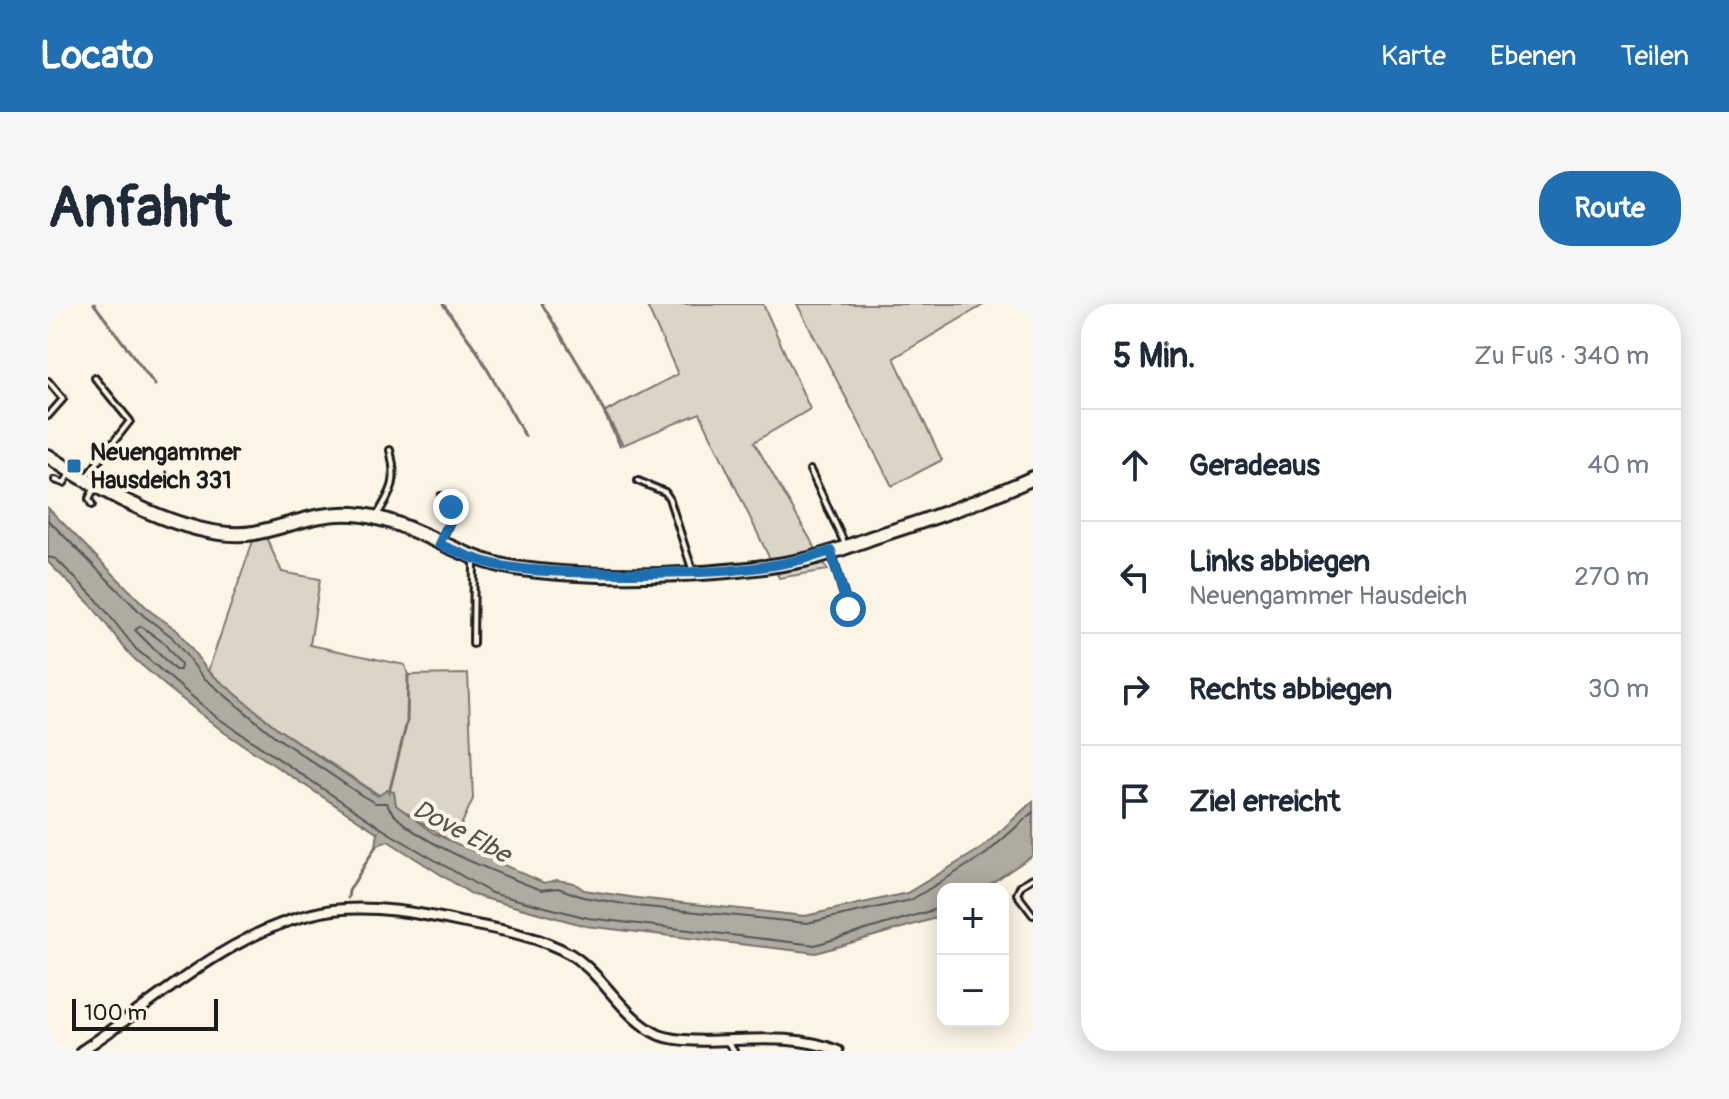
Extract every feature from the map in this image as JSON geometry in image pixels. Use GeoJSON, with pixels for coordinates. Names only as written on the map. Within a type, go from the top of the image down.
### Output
{"type":"FeatureCollection","features":[{"type":"Feature","properties":{"kind":"street"},"geometry":{"type":"LineString","coordinates":[[48,456],[174,523],[226,536],[254,533],[330,514],[374,519],[474,558],[515,568],[693,572],[747,569],[807,559],[1033,478]]}},
{"type":"Feature","properties":{"kind":"street"},"geometry":{"type":"LineString","coordinates":[[81,1051],[245,939],[333,910],[413,913],[545,942],[592,971],[639,1020],[660,1036],[688,1042],[784,1038],[811,1041],[838,1051]]}},
{"type":"Feature","properties":{"kind":"lane"},"geometry":{"type":"LineString","coordinates":[[92,505],[89,499],[91,480],[130,421],[95,378]]}},
{"type":"Feature","properties":{"kind":"lane"},"geometry":{"type":"LineString","coordinates":[[48,381],[63,399],[48,416]]}},
{"type":"Feature","properties":{"kind":"lane"},"geometry":{"type":"LineString","coordinates":[[374,519],[394,489],[395,469],[390,450]]}},
{"type":"Feature","properties":{"kind":"lane"},"geometry":{"type":"LineString","coordinates":[[55,480],[64,483],[72,470]]}},
{"type":"Feature","properties":{"kind":"lane"},"geometry":{"type":"LineString","coordinates":[[810,470],[846,547]]}},
{"type":"Feature","properties":{"kind":"lane"},"geometry":{"type":"LineString","coordinates":[[638,481],[665,492],[669,498],[693,572]]}},
{"type":"Feature","properties":{"kind":"lane"},"geometry":{"type":"LineString","coordinates":[[439,544],[453,514],[441,496]]}},
{"type":"Feature","properties":{"kind":"lane"},"geometry":{"type":"LineString","coordinates":[[831,551],[848,609]]}},
{"type":"Feature","properties":{"kind":"lane"},"geometry":{"type":"LineString","coordinates":[[473,644],[474,558]]}},
{"type":"Feature","properties":{"kind":"lane"},"geometry":{"type":"LineString","coordinates":[[1033,878],[1021,885],[1017,894],[1033,915]]}},
{"type":"Feature","properties":{"kind":"lane"},"geometry":{"type":"LineString","coordinates":[[727,1041],[734,1051]]}},
{"type":"Feature","properties":{"kind":"shaded area"},"geometry":{"type":"Polygon","coordinates":[[[646,304],[763,304],[810,409],[754,442],[828,570],[779,578],[700,413],[623,445],[605,412],[678,374],[646,304]]]}},
{"type":"Feature","properties":{"kind":"shaded area"},"geometry":{"type":"Polygon","coordinates":[[[797,304],[985,304],[894,358],[942,460],[892,486],[797,304]]]}},
{"type":"Feature","properties":{"kind":"shaded area"},"geometry":{"type":"Polygon","coordinates":[[[265,535],[282,572],[320,579],[310,645],[405,665],[408,675],[468,674],[473,799],[453,843],[278,729],[208,671],[254,538],[265,535]]]}},
{"type":"Feature","properties":{"kind":"water"},"geometry":{"type":"Polygon","coordinates":[[[48,508],[150,611],[177,630],[208,671],[278,729],[378,796],[387,790],[394,792],[396,805],[433,833],[544,883],[557,880],[574,883],[584,890],[637,898],[805,916],[907,893],[982,848],[1033,801],[1033,855],[992,883],[937,883],[936,918],[816,953],[586,926],[473,895],[388,841],[376,846],[378,833],[225,733],[131,656],[91,605],[48,562],[48,508]]]}},
{"type":"Feature","properties":{"kind":"waterway"},"geometry":{"type":"LineString","coordinates":[[94,304],[155,385]]}},
{"type":"Feature","properties":{"kind":"waterway"},"geometry":{"type":"LineString","coordinates":[[443,304],[477,351],[525,436]]}},
{"type":"Feature","properties":{"kind":"waterway"},"geometry":{"type":"LineString","coordinates":[[542,304],[590,383],[620,445]]}},
{"type":"Feature","properties":{"kind":"waterway"},"geometry":{"type":"LineString","coordinates":[[389,793],[407,722],[408,675]]}},
{"type":"Feature","properties":{"kind":"waterway"},"geometry":{"type":"LineString","coordinates":[[348,898],[349,891],[376,846]]}},
{"type":"Feature","properties":{"kind":"place","name":"Neuengammer Hausdeich 331"},"geometry":{"type":"Point","coordinates":[74,466]}},
{"type":"Feature","properties":{"kind":"route"},"geometry":{"type":"LineString","coordinates":[[451,507],[453,514],[439,544],[478,560],[515,568],[675,573],[747,569],[807,559],[831,551],[848,609]]}},
{"type":"Feature","properties":{"kind":"water label","name":"Dove Elbe"},"geometry":{"type":"Point","coordinates":[462,831]}}]}
